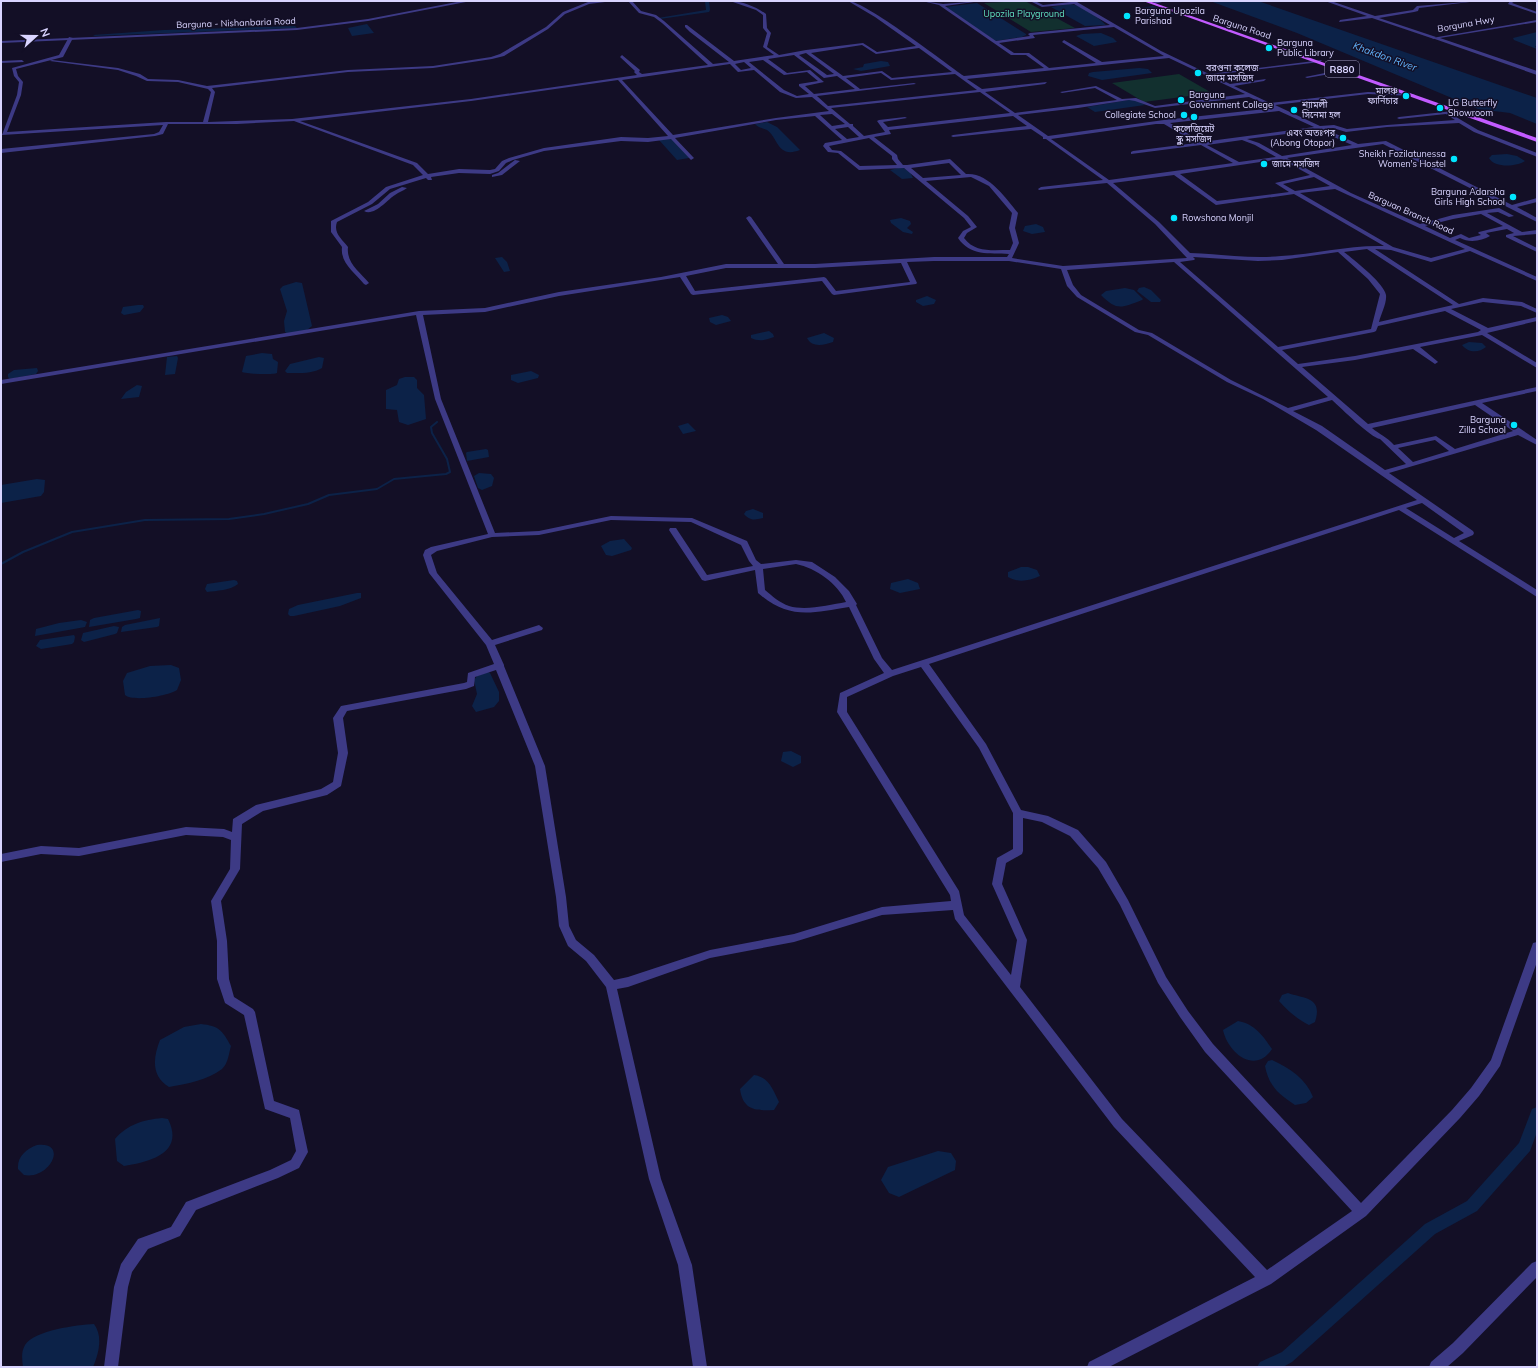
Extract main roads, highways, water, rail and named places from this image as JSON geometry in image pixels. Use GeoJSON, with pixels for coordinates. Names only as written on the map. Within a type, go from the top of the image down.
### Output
{"type":"FeatureCollection","features":[{"type":"Feature","properties":{"kind":"main road","name":"Barguna Road"},"geometry":{"type":"LineString","coordinates":[[1145,1],[1320,61],[1537,139]]}},
{"type":"Feature","properties":{"kind":"main road","name":"Barguna Road"},"geometry":{"type":"LineString","coordinates":[[1152,2],[1537,139]]}},
{"type":"Feature","properties":{"kind":"water","name":"Khakdon River"},"geometry":{"type":"Polygon","coordinates":[[[1210,1],[1258,1],[1537,98],[1537,124],[1510,113],[1478,109],[1297,33],[1210,1]]]}},
{"type":"Feature","properties":{"kind":"water"},"geometry":{"type":"Polygon","coordinates":[[[977,3],[1026,35],[1022,37],[995,41],[945,7],[977,3]]]}},
{"type":"Feature","properties":{"kind":"water"},"geometry":{"type":"Polygon","coordinates":[[[1070,4],[1089,12],[1099,18],[1106,25],[1085,26],[1051,7],[1070,4]]]}},
{"type":"Feature","properties":{"kind":"water"},"geometry":{"type":"Polygon","coordinates":[[[1153,6],[1175,14],[1150,17],[1134,9],[1153,6]]]}},
{"type":"Feature","properties":{"kind":"water"},"geometry":{"type":"Polygon","coordinates":[[[367,24],[374,33],[352,36],[348,28],[367,24]]]}},
{"type":"Feature","properties":{"kind":"water"},"geometry":{"type":"Polygon","coordinates":[[[1537,32],[1537,46],[1535,46],[1537,49],[1514,40],[1513,38],[1537,32]]]}},
{"type":"Feature","properties":{"kind":"water"},"geometry":{"type":"Polygon","coordinates":[[[1101,33],[1113,38],[1117,42],[1094,46],[1076,36],[1082,34],[1101,33]]]}},
{"type":"Feature","properties":{"kind":"water"},"geometry":{"type":"Polygon","coordinates":[[[881,61],[888,62],[890,66],[861,71],[853,69],[863,67],[864,64],[881,61]]]}},
{"type":"Feature","properties":{"kind":"water"},"geometry":{"type":"Polygon","coordinates":[[[1139,68],[1148,69],[1152,73],[1102,80],[1088,76],[1089,73],[1093,72],[1139,68]]]}},
{"type":"Feature","properties":{"kind":"water"},"geometry":{"type":"Polygon","coordinates":[[[1134,99],[1145,105],[1095,112],[1087,107],[1134,99]]]}},
{"type":"Feature","properties":{"kind":"water"},"geometry":{"type":"Polygon","coordinates":[[[767,122],[777,127],[800,150],[787,152],[779,146],[771,133],[755,124],[767,122]]]}},
{"type":"Feature","properties":{"kind":"water"},"geometry":{"type":"Polygon","coordinates":[[[671,138],[689,158],[677,160],[659,140],[671,138]]]}},
{"type":"Feature","properties":{"kind":"water"},"geometry":{"type":"Polygon","coordinates":[[[1507,154],[1517,156],[1525,161],[1506,166],[1495,164],[1489,158],[1492,155],[1507,154]]]}},
{"type":"Feature","properties":{"kind":"water"},"geometry":{"type":"Polygon","coordinates":[[[902,167],[910,172],[913,178],[902,179],[890,170],[902,167]]]}},
{"type":"Feature","properties":{"kind":"water"},"geometry":{"type":"Polygon","coordinates":[[[901,218],[910,221],[911,224],[907,228],[913,232],[912,234],[903,232],[891,223],[890,220],[901,218]]]}},
{"type":"Feature","properties":{"kind":"water"},"geometry":{"type":"Polygon","coordinates":[[[1036,224],[1043,227],[1045,232],[1032,234],[1023,231],[1025,226],[1036,224]]]}},
{"type":"Feature","properties":{"kind":"water"},"geometry":{"type":"Polygon","coordinates":[[[502,257],[507,262],[510,271],[504,272],[495,258],[502,257]]]}},
{"type":"Feature","properties":{"kind":"water"},"geometry":{"type":"Polygon","coordinates":[[[296,282],[302,283],[312,326],[307,330],[288,334],[285,332],[284,321],[287,311],[280,289],[283,286],[296,282]]]}},
{"type":"Feature","properties":{"kind":"water"},"geometry":{"type":"Polygon","coordinates":[[[1144,287],[1151,290],[1161,300],[1160,302],[1151,302],[1137,291],[1139,288],[1144,287]]]}},
{"type":"Feature","properties":{"kind":"water"},"geometry":{"type":"Polygon","coordinates":[[[1125,288],[1134,290],[1143,299],[1129,305],[1115,306],[1101,295],[1106,291],[1125,288]]]}},
{"type":"Feature","properties":{"kind":"water"},"geometry":{"type":"Polygon","coordinates":[[[927,296],[936,300],[934,304],[923,306],[916,302],[916,300],[927,296]]]}},
{"type":"Feature","properties":{"kind":"water"},"geometry":{"type":"Polygon","coordinates":[[[143,305],[144,307],[140,312],[124,315],[121,313],[123,307],[143,305]]]}},
{"type":"Feature","properties":{"kind":"water"},"geometry":{"type":"Polygon","coordinates":[[[722,315],[728,317],[731,321],[716,325],[710,322],[709,318],[722,315]]]}},
{"type":"Feature","properties":{"kind":"water"},"geometry":{"type":"Polygon","coordinates":[[[769,331],[774,337],[762,340],[751,338],[751,335],[769,331]]]}},
{"type":"Feature","properties":{"kind":"water"},"geometry":{"type":"Polygon","coordinates":[[[824,333],[834,338],[833,342],[818,345],[812,343],[807,338],[824,333]]]}},
{"type":"Feature","properties":{"kind":"water"},"geometry":{"type":"Polygon","coordinates":[[[1469,342],[1482,343],[1486,347],[1477,351],[1470,351],[1462,345],[1469,342]]]}},
{"type":"Feature","properties":{"kind":"water"},"geometry":{"type":"Polygon","coordinates":[[[262,353],[272,354],[273,359],[278,362],[277,373],[260,374],[242,372],[246,356],[262,353]]]}},
{"type":"Feature","properties":{"kind":"water"},"geometry":{"type":"Polygon","coordinates":[[[177,356],[178,358],[175,374],[165,375],[167,357],[177,356]]]}},
{"type":"Feature","properties":{"kind":"water"},"geometry":{"type":"Polygon","coordinates":[[[319,357],[324,358],[322,368],[318,370],[301,373],[287,373],[285,371],[290,364],[319,357]]]}},
{"type":"Feature","properties":{"kind":"water"},"geometry":{"type":"Polygon","coordinates":[[[37,368],[38,371],[36,374],[10,379],[8,377],[8,374],[14,370],[37,368]]]}},
{"type":"Feature","properties":{"kind":"water"},"geometry":{"type":"Polygon","coordinates":[[[531,371],[539,375],[538,378],[518,383],[511,380],[511,375],[531,371]]]}},
{"type":"Feature","properties":{"kind":"water"},"geometry":{"type":"Polygon","coordinates":[[[414,377],[417,380],[417,388],[424,395],[426,419],[408,425],[399,422],[397,410],[386,409],[386,390],[397,385],[399,379],[414,377]]]}},
{"type":"Feature","properties":{"kind":"water"},"geometry":{"type":"Polygon","coordinates":[[[137,385],[142,386],[139,397],[121,399],[126,392],[137,385]]]}},
{"type":"Feature","properties":{"kind":"water"},"geometry":{"type":"Polygon","coordinates":[[[688,423],[696,431],[683,434],[678,426],[688,423]]]}},
{"type":"Feature","properties":{"kind":"water"},"geometry":{"type":"Polygon","coordinates":[[[488,450],[489,457],[467,461],[467,452],[488,450]]]}},
{"type":"Feature","properties":{"kind":"water"},"geometry":{"type":"Polygon","coordinates":[[[479,473],[491,474],[494,478],[492,486],[482,490],[478,488],[474,476],[479,473]]]}},
{"type":"Feature","properties":{"kind":"water"},"geometry":{"type":"Polygon","coordinates":[[[37,479],[45,480],[44,492],[41,496],[1,503],[1,485],[37,479]]]}},
{"type":"Feature","properties":{"kind":"water"},"geometry":{"type":"Polygon","coordinates":[[[753,509],[763,513],[763,518],[748,518],[744,514],[746,511],[753,509]]]}},
{"type":"Feature","properties":{"kind":"water"},"geometry":{"type":"Polygon","coordinates":[[[624,539],[632,548],[631,550],[612,556],[606,555],[601,546],[610,541],[624,539]]]}},
{"type":"Feature","properties":{"kind":"water"},"geometry":{"type":"Polygon","coordinates":[[[1021,567],[1028,567],[1037,570],[1040,576],[1024,581],[1008,577],[1008,572],[1021,567]]]}},
{"type":"Feature","properties":{"kind":"water"},"geometry":{"type":"Polygon","coordinates":[[[908,579],[918,583],[920,589],[900,593],[890,589],[891,583],[908,579]]]}},
{"type":"Feature","properties":{"kind":"water"},"geometry":{"type":"Polygon","coordinates":[[[234,580],[237,581],[238,584],[227,589],[207,592],[205,589],[207,584],[234,580]]]}},
{"type":"Feature","properties":{"kind":"water"},"geometry":{"type":"Polygon","coordinates":[[[361,593],[361,598],[340,606],[294,616],[290,616],[288,614],[289,609],[298,605],[361,593]]]}},
{"type":"Feature","properties":{"kind":"water"},"geometry":{"type":"Polygon","coordinates":[[[138,610],[141,611],[140,618],[89,627],[90,620],[94,618],[138,610]]]}},
{"type":"Feature","properties":{"kind":"water"},"geometry":{"type":"Polygon","coordinates":[[[160,618],[159,626],[157,627],[121,632],[122,627],[125,625],[160,618]]]}},
{"type":"Feature","properties":{"kind":"water"},"geometry":{"type":"Polygon","coordinates":[[[81,620],[87,622],[85,627],[35,636],[36,629],[59,623],[81,620]]]}},
{"type":"Feature","properties":{"kind":"water"},"geometry":{"type":"Polygon","coordinates":[[[114,626],[119,627],[117,633],[115,634],[84,642],[81,640],[83,633],[114,626]]]}},
{"type":"Feature","properties":{"kind":"water"},"geometry":{"type":"Polygon","coordinates":[[[74,635],[74,642],[72,644],[41,649],[36,646],[40,640],[74,635]]]}},
{"type":"Feature","properties":{"kind":"water"},"geometry":{"type":"Polygon","coordinates":[[[171,665],[179,668],[181,680],[177,690],[166,694],[143,698],[129,697],[125,695],[123,681],[127,673],[150,666],[171,665]]]}},
{"type":"Feature","properties":{"kind":"water"},"geometry":{"type":"Polygon","coordinates":[[[488,672],[490,673],[499,692],[499,701],[494,707],[476,712],[472,706],[477,694],[474,680],[477,676],[488,672]]]}},
{"type":"Feature","properties":{"kind":"water"},"geometry":{"type":"Polygon","coordinates":[[[791,751],[801,756],[801,763],[793,767],[781,761],[783,752],[791,751]]]}},
{"type":"Feature","properties":{"kind":"water"},"geometry":{"type":"Polygon","coordinates":[[[1288,993],[1306,998],[1314,1003],[1317,1008],[1315,1022],[1309,1025],[1282,1005],[1279,1001],[1282,995],[1288,993]]]}},
{"type":"Feature","properties":{"kind":"water"},"geometry":{"type":"Polygon","coordinates":[[[1238,1021],[1249,1025],[1258,1031],[1272,1049],[1265,1057],[1258,1060],[1243,1058],[1230,1046],[1223,1030],[1238,1021]]]}},
{"type":"Feature","properties":{"kind":"water"},"geometry":{"type":"Polygon","coordinates":[[[201,1024],[216,1028],[228,1041],[231,1046],[226,1064],[222,1069],[204,1079],[169,1087],[163,1083],[156,1072],[155,1060],[160,1040],[184,1027],[201,1024]]]}},
{"type":"Feature","properties":{"kind":"water"},"geometry":{"type":"Polygon","coordinates":[[[1272,1060],[1302,1079],[1313,1097],[1306,1103],[1295,1105],[1279,1093],[1269,1079],[1265,1066],[1268,1061],[1272,1060]]]}},
{"type":"Feature","properties":{"kind":"water"},"geometry":{"type":"Polygon","coordinates":[[[754,1075],[763,1078],[770,1085],[779,1102],[774,1110],[751,1108],[744,1101],[740,1089],[754,1075]]]}},
{"type":"Feature","properties":{"kind":"water"},"geometry":{"type":"Polygon","coordinates":[[[162,1118],[168,1119],[172,1131],[172,1140],[168,1148],[162,1154],[144,1162],[124,1166],[117,1161],[115,1139],[120,1134],[136,1124],[162,1118]]]}},
{"type":"Feature","properties":{"kind":"water"},"geometry":{"type":"Polygon","coordinates":[[[37,1145],[47,1145],[52,1149],[54,1154],[52,1160],[48,1167],[42,1172],[33,1175],[24,1175],[18,1169],[19,1161],[26,1151],[37,1145]]]}},
{"type":"Feature","properties":{"kind":"water"},"geometry":{"type":"Polygon","coordinates":[[[938,1151],[951,1153],[956,1161],[955,1170],[899,1197],[889,1193],[881,1180],[888,1167],[938,1151]]]}},
{"type":"Feature","properties":{"kind":"water"},"geometry":{"type":"Polygon","coordinates":[[[94,1324],[97,1329],[99,1345],[93,1367],[23,1367],[23,1350],[25,1345],[30,1340],[57,1329],[94,1324]]]}},
{"type":"Feature","properties":{"kind":"waterway"},"geometry":{"type":"LineString","coordinates":[[660,18],[707,11],[707,1]]}},
{"type":"Feature","properties":{"kind":"waterway"},"geometry":{"type":"LineString","coordinates":[[95,35],[164,31],[295,27]]}},
{"type":"Feature","properties":{"kind":"waterway"},"geometry":{"type":"LineString","coordinates":[[1,564],[23,552],[72,532],[145,520],[229,519],[264,514],[308,504],[329,495],[377,489],[394,479],[446,474],[450,472],[447,459],[432,433],[431,427],[437,422]]}},
{"type":"Feature","properties":{"kind":"waterway"},"geometry":{"type":"LineString","coordinates":[[1265,1367],[1287,1357],[1430,1229],[1472,1206],[1525,1147],[1537,1113]]}},
{"type":"Feature","properties":{"kind":"place","name":"Barguna Upozila Parishad"},"geometry":{"type":"Point","coordinates":[1127,16]}},
{"type":"Feature","properties":{"kind":"place","name":"Barguna Public Library"},"geometry":{"type":"Point","coordinates":[1269,48]}},
{"type":"Feature","properties":{"kind":"place","name":"বরগুনা কলেজ জামে মসজিদ"},"geometry":{"type":"Point","coordinates":[1198,73]}},
{"type":"Feature","properties":{"kind":"place","name":"মালঞ্চ ফার্নিচার"},"geometry":{"type":"Point","coordinates":[1406,96]}},
{"type":"Feature","properties":{"kind":"place","name":"Barguna Government College"},"geometry":{"type":"Point","coordinates":[1181,100]}},
{"type":"Feature","properties":{"kind":"place","name":"LG Butterfly Showroom"},"geometry":{"type":"Point","coordinates":[1440,108]}},
{"type":"Feature","properties":{"kind":"place","name":"শ্যামলী সিনেমা হল"},"geometry":{"type":"Point","coordinates":[1294,110]}},
{"type":"Feature","properties":{"kind":"place","name":"Collegiate School"},"geometry":{"type":"Point","coordinates":[1184,115]}},
{"type":"Feature","properties":{"kind":"place","name":"কলেজিয়েট স্কুল মসজিদ"},"geometry":{"type":"Point","coordinates":[1194,117]}},
{"type":"Feature","properties":{"kind":"place","name":"এবং অতঃপর (Abong Otopor)"},"geometry":{"type":"Point","coordinates":[1343,138]}},
{"type":"Feature","properties":{"kind":"place","name":"Sheikh Fozilatunessa Women's Hostel"},"geometry":{"type":"Point","coordinates":[1454,159]}},
{"type":"Feature","properties":{"kind":"place","name":"জামে মসজিদ"},"geometry":{"type":"Point","coordinates":[1264,164]}},
{"type":"Feature","properties":{"kind":"place","name":"Barguna Adarsha Girls High School"},"geometry":{"type":"Point","coordinates":[1513,197]}},
{"type":"Feature","properties":{"kind":"place","name":"Rowshona Monjil"},"geometry":{"type":"Point","coordinates":[1174,218]}},
{"type":"Feature","properties":{"kind":"place","name":"Barguna Zilla School"},"geometry":{"type":"Point","coordinates":[1514,425]}},
{"type":"Feature","properties":{"kind":"park label","name":"Upozila Playground"},"geometry":{"type":"Point","coordinates":[1024,14]}}]}
